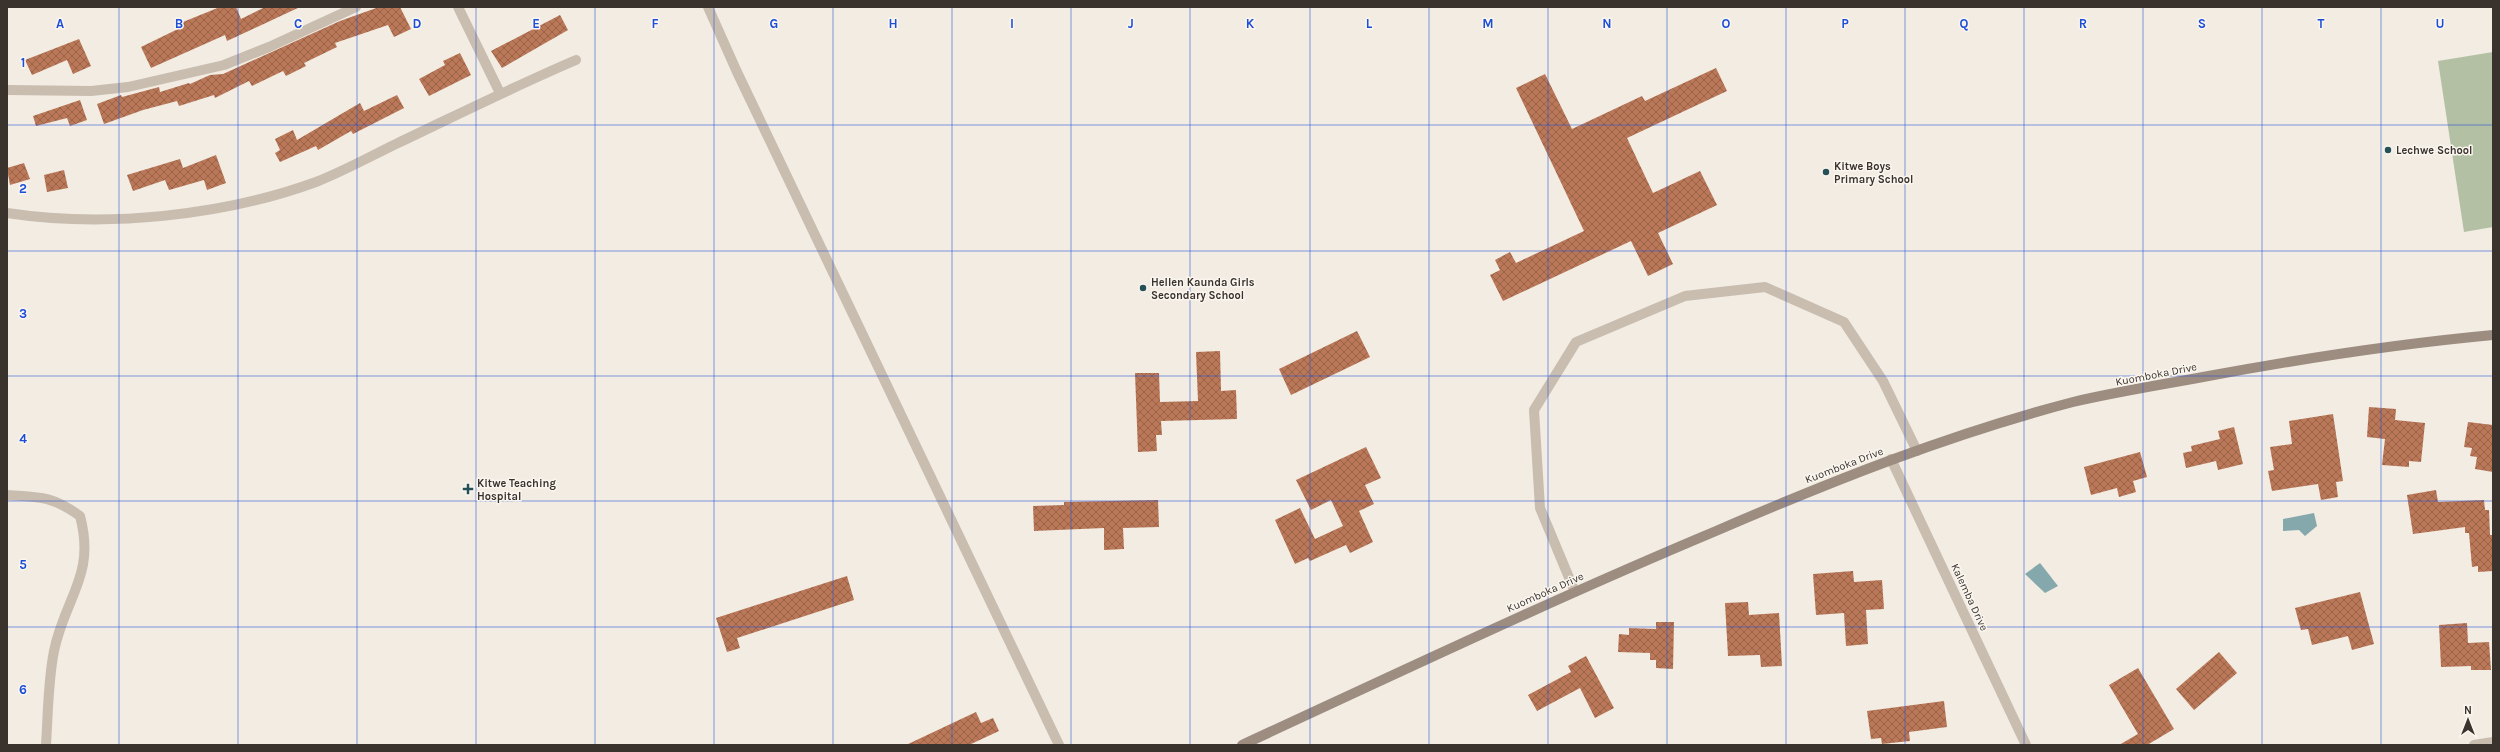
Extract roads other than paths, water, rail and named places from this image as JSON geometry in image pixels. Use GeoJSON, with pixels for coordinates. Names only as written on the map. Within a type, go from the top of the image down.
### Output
{"type":"FeatureCollection","features":[{"type":"Feature","properties":{"kind":"main road","name":"Kuomboka Drive"},"geometry":{"type":"LineString","coordinates":[[1242,745],[1575,592],[1811,490],[1917,451],[2074,402],[2298,359],[2423,341],[2493,334]]}},
{"type":"Feature","properties":{"kind":"street"},"geometry":{"type":"LineString","coordinates":[[7,90],[91,91],[128,87],[224,65],[269,47],[356,7]]}},
{"type":"Feature","properties":{"kind":"street"},"geometry":{"type":"LineString","coordinates":[[458,7],[500,93]]}},
{"type":"Feature","properties":{"kind":"street"},"geometry":{"type":"LineString","coordinates":[[708,7],[737,72],[1059,745]]}},
{"type":"Feature","properties":{"kind":"street"},"geometry":{"type":"LineString","coordinates":[[7,213],[55,219],[120,219],[196,210],[259,199],[318,181],[500,93],[576,60]]}},
{"type":"Feature","properties":{"kind":"street"},"geometry":{"type":"LineString","coordinates":[[1575,592],[1540,508],[1534,410],[1576,342],[1685,296],[1765,287],[1844,322],[1883,381],[1917,451]]}},
{"type":"Feature","properties":{"kind":"street","name":"Kalemba Drive"},"geometry":{"type":"LineString","coordinates":[[1891,460],[2026,745]]}},
{"type":"Feature","properties":{"kind":"street"},"geometry":{"type":"LineString","coordinates":[[7,495],[48,498],[63,504],[80,516],[85,533],[86,557],[80,581],[61,625],[54,651],[46,745]]}},
{"type":"Feature","properties":{"kind":"street"},"geometry":{"type":"LineString","coordinates":[[2474,745],[2493,742]]}},
{"type":"Feature","properties":{"kind":"water"},"geometry":{"type":"Polygon","coordinates":[[[2314,513],[2317,526],[2305,536],[2299,530],[2283,531],[2283,519],[2314,513]]]}},
{"type":"Feature","properties":{"kind":"water"},"geometry":{"type":"Polygon","coordinates":[[[2040,563],[2058,586],[2045,593],[2025,574],[2040,563]]]}},
{"type":"Feature","properties":{"kind":"place","name":"Lechwe School"},"geometry":{"type":"Point","coordinates":[2388,150]}},
{"type":"Feature","properties":{"kind":"place","name":"Kitwe Boys Primary School"},"geometry":{"type":"Point","coordinates":[1826,172]}},
{"type":"Feature","properties":{"kind":"place","name":"Hellen Kaunda Girls Secondary School"},"geometry":{"type":"Point","coordinates":[1143,288]}},
{"type":"Feature","properties":{"kind":"place","name":"Kitwe Teaching Hospital"},"geometry":{"type":"Point","coordinates":[468,489]}}]}
